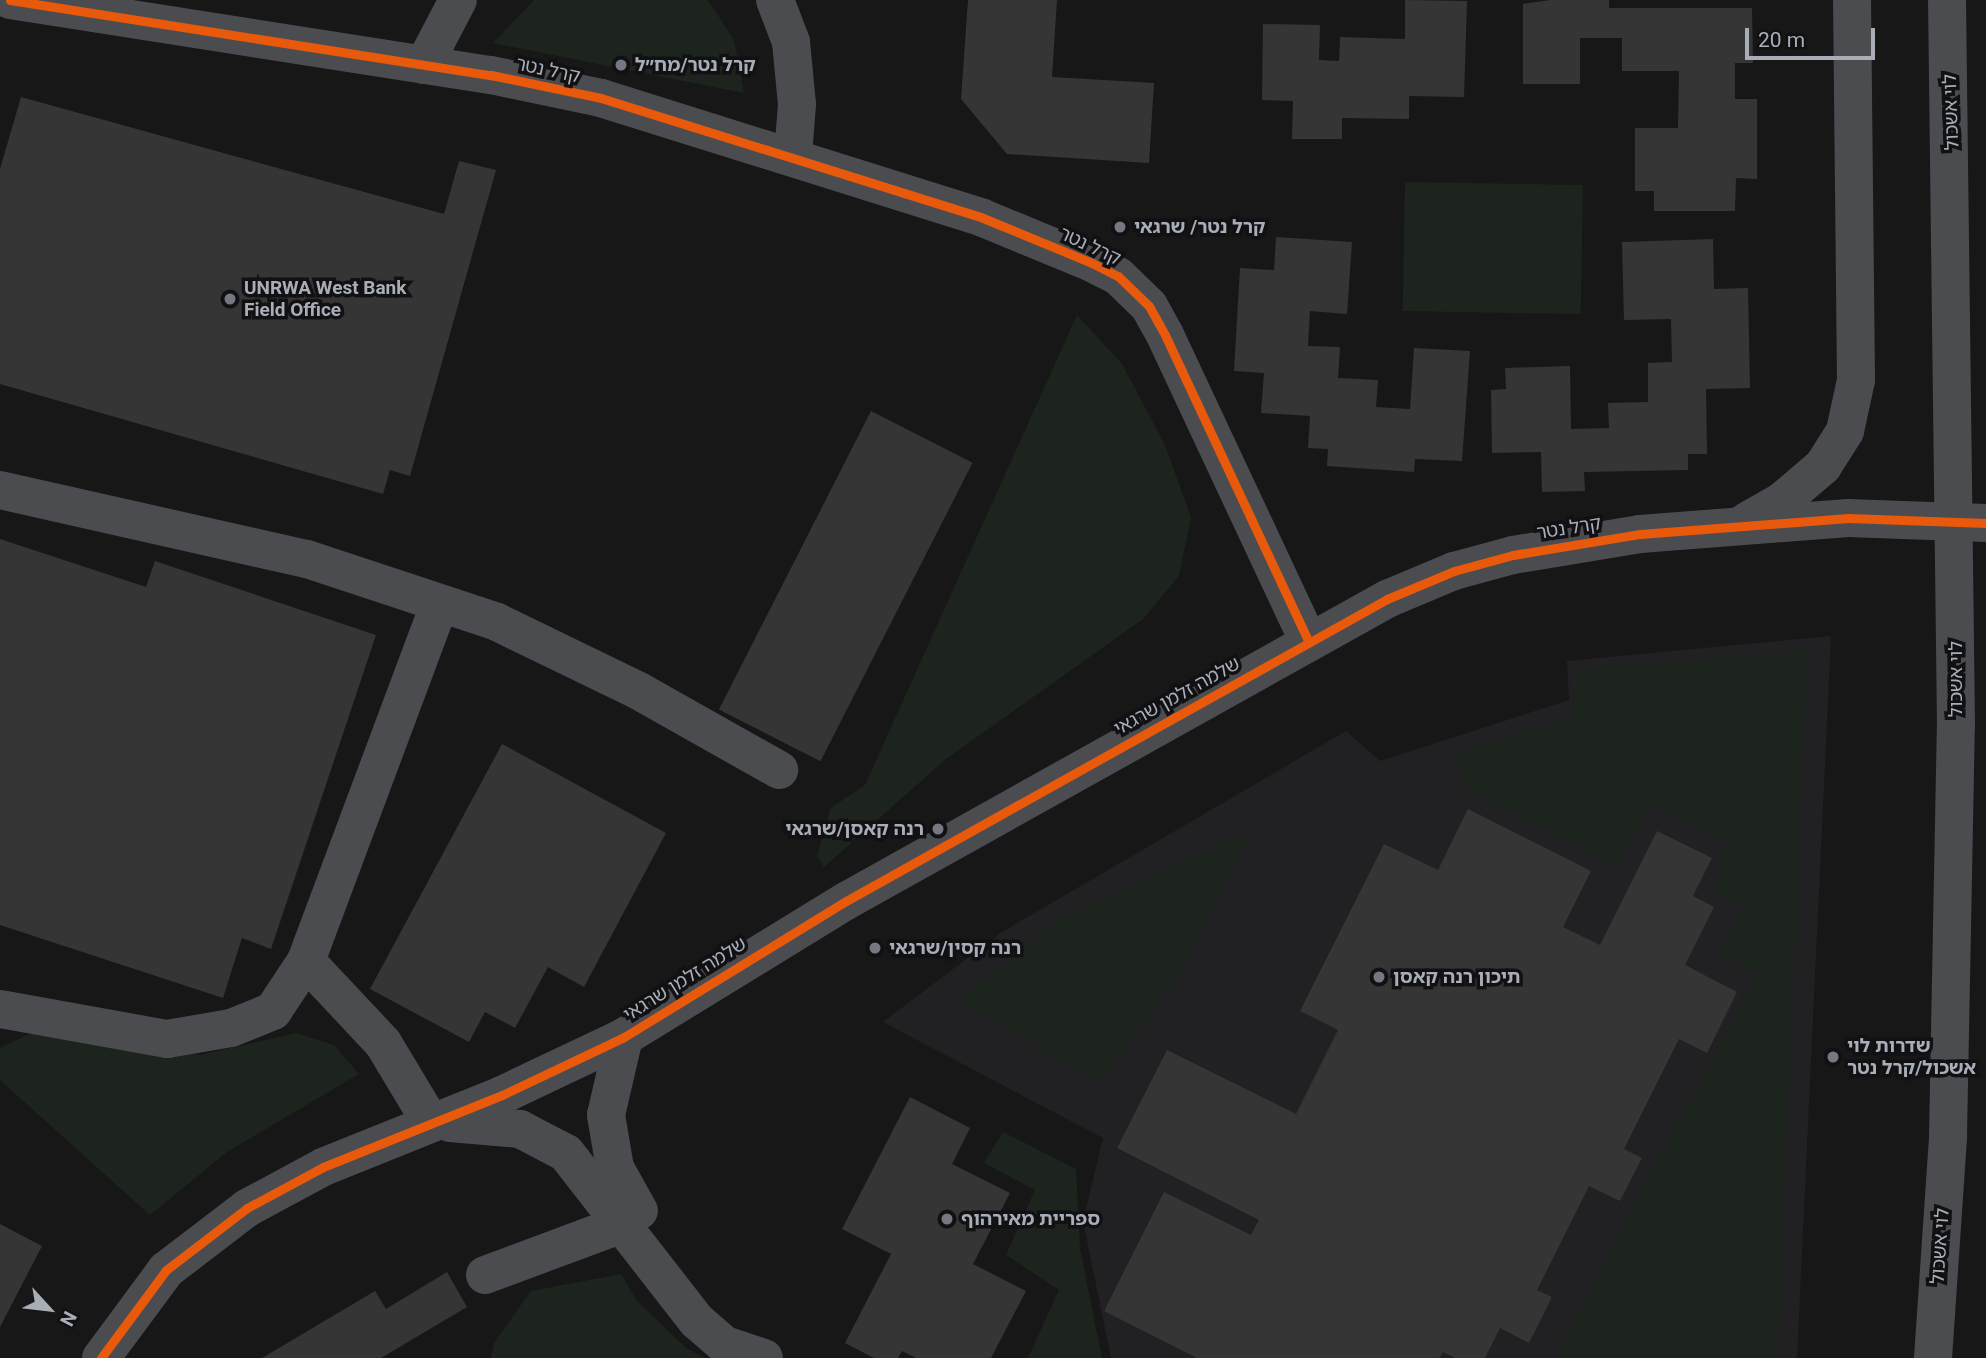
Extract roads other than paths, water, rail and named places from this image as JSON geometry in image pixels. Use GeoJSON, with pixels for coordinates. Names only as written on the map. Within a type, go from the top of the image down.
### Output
{"type":"FeatureCollection","features":[{"type":"Feature","properties":{"kind":"street","name":"קרל נטר"},"geometry":{"type":"LineString","coordinates":[[10,0],[424,65],[601,99],[793,156],[983,218],[1118,276],[1149,306],[1165,335],[1309,642],[1454,571],[1572,544],[1739,525],[1848,518],[1976,527]]}},
{"type":"Feature","properties":{"kind":"street"},"geometry":{"type":"LineString","coordinates":[[775,0],[791,42],[797,104],[793,156]]}},
{"type":"Feature","properties":{"kind":"street"},"geometry":{"type":"LineString","coordinates":[[1739,525],[1782,501],[1824,466],[1845,431],[1856,380],[1852,0]]}},
{"type":"Feature","properties":{"kind":"street","name":"לוי אשכול"},"geometry":{"type":"LineString","coordinates":[[1933,1358],[1948,1136],[1976,527],[1947,0]]}},
{"type":"Feature","properties":{"kind":"street"},"geometry":{"type":"LineString","coordinates":[[424,65],[453,2]]}},
{"type":"Feature","properties":{"kind":"street"},"geometry":{"type":"LineString","coordinates":[[0,490],[307,559],[497,622],[586,664],[779,770]]}},
{"type":"Feature","properties":{"kind":"street"},"geometry":{"type":"LineString","coordinates":[[0,1009],[167,1039],[231,1027],[273,1011],[306,961],[440,603]]}},
{"type":"Feature","properties":{"kind":"street","name":"שלמה זלמן שרגאי"},"geometry":{"type":"LineString","coordinates":[[102,1358],[166,1270],[247,1208],[323,1167],[431,1123],[624,1037],[846,901],[1309,642]]}},
{"type":"Feature","properties":{"kind":"street"},"geometry":{"type":"LineString","coordinates":[[306,961],[383,1043],[431,1123],[501,1124],[552,1144],[581,1166],[677,1298],[724,1345],[764,1358]]}},
{"type":"Feature","properties":{"kind":"street"},"geometry":{"type":"LineString","coordinates":[[624,1037],[606,1115],[615,1168],[675,1274],[724,1345]]}},
{"type":"Feature","properties":{"kind":"street"},"geometry":{"type":"LineString","coordinates":[[485,1275],[622,1224]]}},
{"type":"Feature","properties":{"kind":"place","name":"קרל נטר/מח״ל"},"geometry":{"type":"Point","coordinates":[621,65]}},
{"type":"Feature","properties":{"kind":"place","name":"קרל נטר/ שרגאי"},"geometry":{"type":"Point","coordinates":[1120,227]}},
{"type":"Feature","properties":{"kind":"place","name":"UNRWA West Bank Field Office"},"geometry":{"type":"Point","coordinates":[230,299]}},
{"type":"Feature","properties":{"kind":"place","name":"רנה קאסן/שרגאי"},"geometry":{"type":"Point","coordinates":[938,829]}},
{"type":"Feature","properties":{"kind":"place","name":"רנה קסין/שרגאי"},"geometry":{"type":"Point","coordinates":[875,948]}},
{"type":"Feature","properties":{"kind":"place","name":"תיכון רנה קאסן"},"geometry":{"type":"Point","coordinates":[1379,977]}},
{"type":"Feature","properties":{"kind":"place","name":"שדרות לוי אשכול/קרל נטר"},"geometry":{"type":"Point","coordinates":[1833,1057]}},
{"type":"Feature","properties":{"kind":"place","name":"ספריית מאירהוף"},"geometry":{"type":"Point","coordinates":[947,1219]}}]}
